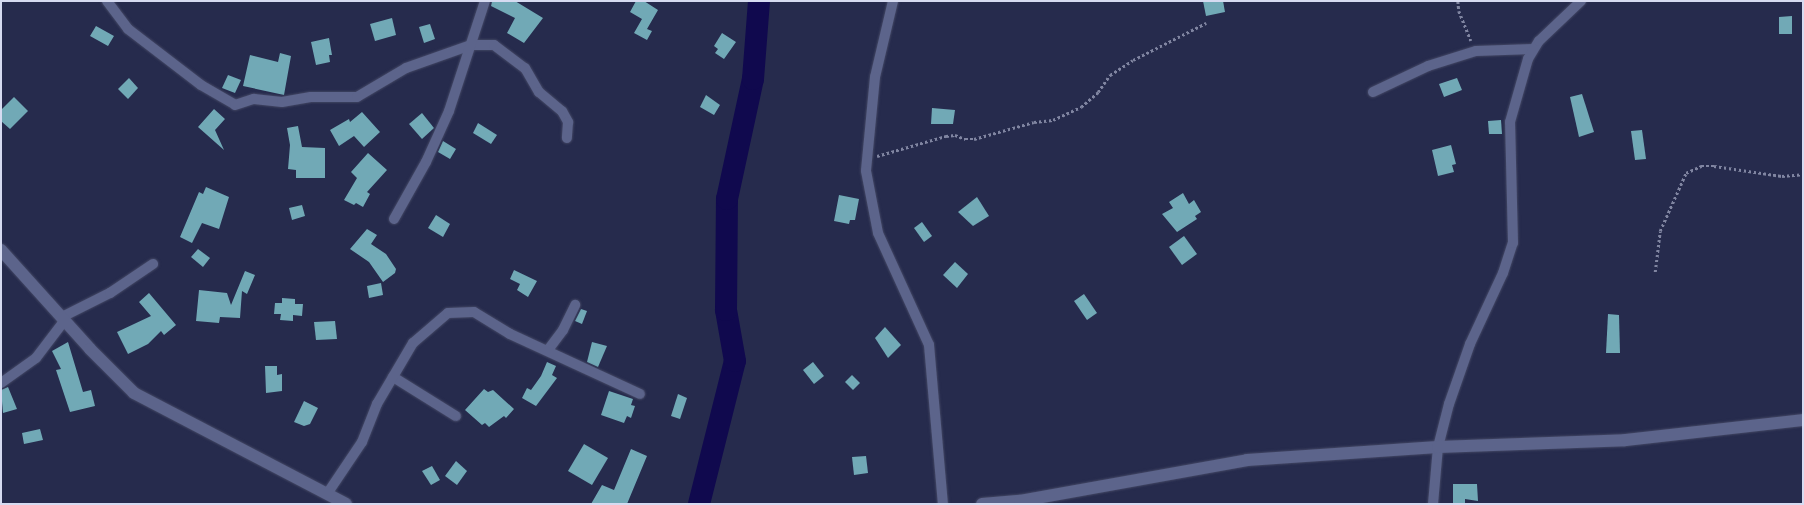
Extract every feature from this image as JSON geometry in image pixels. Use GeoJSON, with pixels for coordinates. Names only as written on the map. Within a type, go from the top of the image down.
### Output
{"type":"FeatureCollection","features":[{"type":"Feature","properties":{"kind":"main road"},"geometry":{"type":"LineString","coordinates":[[1,250],[63,319],[134,393],[346,504]]}},
{"type":"Feature","properties":{"kind":"main road"},"geometry":{"type":"LineString","coordinates":[[982,504],[1029,500],[1247,460],[1438,447],[1625,440],[1803,420]]}},
{"type":"Feature","properties":{"kind":"street"},"geometry":{"type":"LineString","coordinates":[[107,1],[128,29],[201,85],[236,105],[254,99],[282,102],[311,97],[357,97],[392,74],[471,45],[494,45],[525,68],[539,92],[562,111],[568,122],[567,138]]}},
{"type":"Feature","properties":{"kind":"street"},"geometry":{"type":"LineString","coordinates":[[394,220],[426,162],[449,111],[485,1]]}},
{"type":"Feature","properties":{"kind":"street"},"geometry":{"type":"LineString","coordinates":[[893,1],[875,77],[866,159],[878,233],[928,346],[944,504]]}},
{"type":"Feature","properties":{"kind":"street"},"geometry":{"type":"LineString","coordinates":[[1433,504],[1438,447],[1470,344],[1503,273],[1513,243],[1510,122],[1533,49],[1582,1]]}},
{"type":"Feature","properties":{"kind":"street"},"geometry":{"type":"LineString","coordinates":[[1373,92],[1428,66],[1476,51],[1533,49]]}},
{"type":"Feature","properties":{"kind":"street"},"geometry":{"type":"LineString","coordinates":[[1,383],[36,358],[63,319],[110,293],[153,264]]}},
{"type":"Feature","properties":{"kind":"street"},"geometry":{"type":"LineString","coordinates":[[548,350],[563,330],[576,305]]}},
{"type":"Feature","properties":{"kind":"street"},"geometry":{"type":"LineString","coordinates":[[327,494],[362,442],[377,404],[413,343],[440,317],[456,311],[474,312],[510,334],[640,394]]}},
{"type":"Feature","properties":{"kind":"street"},"geometry":{"type":"LineString","coordinates":[[393,376],[456,416]]}},
{"type":"Feature","properties":{"kind":"path"},"geometry":{"type":"LineString","coordinates":[[1458,1],[1462,23],[1476,51]]}},
{"type":"Feature","properties":{"kind":"path"},"geometry":{"type":"LineString","coordinates":[[866,159],[946,136],[955,135],[974,139],[1034,122],[1053,120],[1081,108],[1098,92],[1110,75],[1133,60],[1206,23]]}},
{"type":"Feature","properties":{"kind":"path"},"geometry":{"type":"LineString","coordinates":[[1655,272],[1660,231],[1686,173],[1708,166],[1782,176],[1803,174]]}},
{"type":"Feature","properties":{"kind":"building"},"geometry":{"type":"Polygon","coordinates":[[[492,1],[515,1],[543,18],[524,43],[507,33],[515,18],[491,6],[492,1]]]}},
{"type":"Feature","properties":{"kind":"building"},"geometry":{"type":"Polygon","coordinates":[[[636,1],[644,1],[658,10],[647,29],[652,31],[647,40],[634,33],[642,19],[630,12],[636,1]]]}},
{"type":"Feature","properties":{"kind":"building"},"geometry":{"type":"Polygon","coordinates":[[[1203,1],[1223,1],[1225,12],[1206,16],[1203,1]]]}},
{"type":"Feature","properties":{"kind":"building"},"geometry":{"type":"Polygon","coordinates":[[[1792,16],[1792,34],[1779,34],[1779,17],[1792,16]]]}},
{"type":"Feature","properties":{"kind":"building"},"geometry":{"type":"Polygon","coordinates":[[[392,18],[396,35],[375,41],[370,24],[392,18]]]}},
{"type":"Feature","properties":{"kind":"building"},"geometry":{"type":"Polygon","coordinates":[[[430,24],[435,39],[424,43],[419,27],[430,24]]]}},
{"type":"Feature","properties":{"kind":"building"},"geometry":{"type":"Polygon","coordinates":[[[96,26],[114,36],[108,46],[90,36],[96,26]]]}},
{"type":"Feature","properties":{"kind":"building"},"geometry":{"type":"Polygon","coordinates":[[[722,33],[736,42],[724,59],[715,53],[718,49],[714,46],[722,33]]]}},
{"type":"Feature","properties":{"kind":"building"},"geometry":{"type":"Polygon","coordinates":[[[329,38],[332,55],[329,55],[330,62],[316,65],[311,42],[329,38]]]}},
{"type":"Feature","properties":{"kind":"building"},"geometry":{"type":"Polygon","coordinates":[[[280,53],[291,56],[284,95],[243,86],[250,55],[278,62],[280,53]]]}},
{"type":"Feature","properties":{"kind":"building"},"geometry":{"type":"Polygon","coordinates":[[[228,75],[241,80],[235,93],[222,88],[228,75]]]}},
{"type":"Feature","properties":{"kind":"building"},"geometry":{"type":"Polygon","coordinates":[[[129,78],[138,88],[128,99],[118,89],[129,78]]]}},
{"type":"Feature","properties":{"kind":"building"},"geometry":{"type":"Polygon","coordinates":[[[1457,78],[1462,90],[1444,97],[1439,84],[1457,78]]]}},
{"type":"Feature","properties":{"kind":"building"},"geometry":{"type":"Polygon","coordinates":[[[1582,94],[1594,132],[1579,137],[1570,97],[1582,94]]]}},
{"type":"Feature","properties":{"kind":"building"},"geometry":{"type":"Polygon","coordinates":[[[706,95],[720,105],[714,115],[700,107],[706,95]]]}},
{"type":"Feature","properties":{"kind":"building"},"geometry":{"type":"Polygon","coordinates":[[[14,97],[28,111],[10,129],[1,121],[1,110],[14,97]]]}},
{"type":"Feature","properties":{"kind":"building"},"geometry":{"type":"Polygon","coordinates":[[[932,108],[955,110],[953,124],[931,124],[932,108]]]}},
{"type":"Feature","properties":{"kind":"building"},"geometry":{"type":"Polygon","coordinates":[[[214,109],[225,119],[215,130],[224,150],[198,127],[214,109]]]}},
{"type":"Feature","properties":{"kind":"building"},"geometry":{"type":"Polygon","coordinates":[[[362,112],[380,132],[364,147],[354,136],[339,146],[330,130],[349,119],[350,122],[362,112]]]}},
{"type":"Feature","properties":{"kind":"building"},"geometry":{"type":"Polygon","coordinates":[[[422,113],[434,128],[422,139],[409,124],[422,113]]]}},
{"type":"Feature","properties":{"kind":"building"},"geometry":{"type":"Polygon","coordinates":[[[1501,120],[1502,134],[1489,134],[1488,121],[1501,120]]]}},
{"type":"Feature","properties":{"kind":"building"},"geometry":{"type":"Polygon","coordinates":[[[478,123],[497,135],[491,144],[473,133],[478,123]]]}},
{"type":"Feature","properties":{"kind":"building"},"geometry":{"type":"Polygon","coordinates":[[[298,126],[302,147],[325,148],[325,178],[296,178],[296,170],[288,169],[290,145],[287,128],[298,126]]]}},
{"type":"Feature","properties":{"kind":"building"},"geometry":{"type":"Polygon","coordinates":[[[1642,130],[1646,159],[1635,160],[1631,131],[1642,130]]]}},
{"type":"Feature","properties":{"kind":"building"},"geometry":{"type":"Polygon","coordinates":[[[443,141],[456,149],[450,159],[438,152],[443,141]]]}},
{"type":"Feature","properties":{"kind":"building"},"geometry":{"type":"Polygon","coordinates":[[[1451,145],[1456,164],[1452,165],[1454,172],[1438,176],[1432,150],[1451,145]]]}},
{"type":"Feature","properties":{"kind":"building"},"geometry":{"type":"Polygon","coordinates":[[[368,153],[387,170],[367,192],[370,194],[363,207],[344,200],[357,178],[351,172],[368,153]]]}},
{"type":"Feature","properties":{"kind":"building"},"geometry":{"type":"Polygon","coordinates":[[[206,187],[229,197],[219,229],[202,223],[192,243],[180,237],[199,192],[203,194],[206,187]]]}},
{"type":"Feature","properties":{"kind":"building"},"geometry":{"type":"Polygon","coordinates":[[[1183,193],[1189,204],[1194,200],[1201,212],[1195,216],[1197,219],[1177,232],[1162,214],[1173,208],[1169,202],[1183,193]]]}},
{"type":"Feature","properties":{"kind":"building"},"geometry":{"type":"Polygon","coordinates":[[[839,195],[859,199],[855,220],[850,220],[849,224],[834,221],[839,195]]]}},
{"type":"Feature","properties":{"kind":"building"},"geometry":{"type":"Polygon","coordinates":[[[977,197],[989,216],[973,226],[958,212],[977,197]]]}},
{"type":"Feature","properties":{"kind":"building"},"geometry":{"type":"Polygon","coordinates":[[[302,205],[305,216],[292,220],[289,208],[302,205]]]}},
{"type":"Feature","properties":{"kind":"building"},"geometry":{"type":"Polygon","coordinates":[[[436,215],[450,224],[443,237],[428,228],[436,215]]]}},
{"type":"Feature","properties":{"kind":"building"},"geometry":{"type":"Polygon","coordinates":[[[922,222],[932,236],[924,242],[914,228],[922,222]]]}},
{"type":"Feature","properties":{"kind":"building"},"geometry":{"type":"Polygon","coordinates":[[[367,229],[377,235],[371,244],[386,254],[396,269],[395,273],[383,282],[369,262],[350,249],[367,229]]]}},
{"type":"Feature","properties":{"kind":"building"},"geometry":{"type":"Polygon","coordinates":[[[1184,236],[1197,254],[1182,265],[1169,247],[1184,236]]]}},
{"type":"Feature","properties":{"kind":"building"},"geometry":{"type":"Polygon","coordinates":[[[198,249],[210,258],[203,267],[191,257],[198,249]]]}},
{"type":"Feature","properties":{"kind":"building"},"geometry":{"type":"Polygon","coordinates":[[[955,262],[968,274],[957,288],[943,275],[955,262]]]}},
{"type":"Feature","properties":{"kind":"building"},"geometry":{"type":"Polygon","coordinates":[[[514,270],[537,281],[528,297],[517,290],[520,284],[510,279],[514,270]]]}},
{"type":"Feature","properties":{"kind":"building"},"geometry":{"type":"Polygon","coordinates":[[[245,271],[255,275],[247,294],[242,291],[240,318],[220,317],[219,323],[196,321],[199,290],[227,293],[231,305],[245,271]]]}},
{"type":"Feature","properties":{"kind":"building"},"geometry":{"type":"Polygon","coordinates":[[[381,283],[383,295],[369,298],[367,286],[381,283]]]}},
{"type":"Feature","properties":{"kind":"building"},"geometry":{"type":"Polygon","coordinates":[[[149,293],[176,325],[164,335],[161,331],[148,344],[128,354],[117,332],[151,316],[139,302],[149,293]]]}},
{"type":"Feature","properties":{"kind":"building"},"geometry":{"type":"Polygon","coordinates":[[[1084,294],[1097,313],[1087,320],[1074,301],[1084,294]]]}},
{"type":"Feature","properties":{"kind":"building"},"geometry":{"type":"Polygon","coordinates":[[[282,298],[295,299],[295,304],[303,304],[302,316],[293,315],[293,321],[280,320],[281,314],[274,314],[275,303],[282,303],[282,298]]]}},
{"type":"Feature","properties":{"kind":"building"},"geometry":{"type":"Polygon","coordinates":[[[581,309],[587,311],[582,324],[575,321],[581,309]]]}},
{"type":"Feature","properties":{"kind":"building"},"geometry":{"type":"Polygon","coordinates":[[[1608,314],[1619,315],[1620,353],[1606,353],[1608,314]]]}},
{"type":"Feature","properties":{"kind":"building"},"geometry":{"type":"Polygon","coordinates":[[[335,321],[337,339],[316,340],[314,322],[335,321]]]}},
{"type":"Feature","properties":{"kind":"building"},"geometry":{"type":"Polygon","coordinates":[[[885,327],[901,345],[888,358],[875,338],[885,327]]]}},
{"type":"Feature","properties":{"kind":"building"},"geometry":{"type":"Polygon","coordinates":[[[68,342],[83,392],[91,390],[95,406],[70,412],[56,370],[61,369],[52,351],[68,342]]]}},
{"type":"Feature","properties":{"kind":"building"},"geometry":{"type":"Polygon","coordinates":[[[592,342],[607,346],[598,367],[587,362],[592,342]]]}},
{"type":"Feature","properties":{"kind":"building"},"geometry":{"type":"Polygon","coordinates":[[[547,362],[556,366],[552,375],[557,378],[536,406],[522,398],[527,388],[531,390],[541,376],[547,362]]]}},
{"type":"Feature","properties":{"kind":"building"},"geometry":{"type":"Polygon","coordinates":[[[813,362],[824,376],[814,384],[803,370],[813,362]]]}},
{"type":"Feature","properties":{"kind":"building"},"geometry":{"type":"Polygon","coordinates":[[[265,366],[277,366],[277,375],[282,374],[282,391],[266,393],[265,366]]]}},
{"type":"Feature","properties":{"kind":"building"},"geometry":{"type":"Polygon","coordinates":[[[852,375],[860,383],[853,390],[845,382],[852,375]]]}},
{"type":"Feature","properties":{"kind":"building"},"geometry":{"type":"Polygon","coordinates":[[[8,387],[17,409],[3,413],[1,390],[8,387]]]}},
{"type":"Feature","properties":{"kind":"building"},"geometry":{"type":"Polygon","coordinates":[[[484,389],[488,392],[493,390],[514,409],[506,418],[504,416],[489,427],[485,423],[482,425],[465,410],[484,389]]]}},
{"type":"Feature","properties":{"kind":"building"},"geometry":{"type":"Polygon","coordinates":[[[609,391],[633,399],[631,405],[635,406],[631,418],[627,416],[624,423],[601,415],[609,391]]]}},
{"type":"Feature","properties":{"kind":"building"},"geometry":{"type":"Polygon","coordinates":[[[678,394],[687,398],[680,419],[671,416],[678,394]]]}},
{"type":"Feature","properties":{"kind":"building"},"geometry":{"type":"Polygon","coordinates":[[[304,401],[318,408],[310,424],[304,426],[294,422],[304,401]]]}},
{"type":"Feature","properties":{"kind":"building"},"geometry":{"type":"Polygon","coordinates":[[[40,429],[43,440],[24,444],[22,433],[40,429]]]}},
{"type":"Feature","properties":{"kind":"building"},"geometry":{"type":"Polygon","coordinates":[[[584,444],[608,458],[592,485],[568,471],[584,444]]]}},
{"type":"Feature","properties":{"kind":"building"},"geometry":{"type":"Polygon","coordinates":[[[631,449],[647,456],[627,504],[591,504],[602,485],[614,490],[631,449]]]}},
{"type":"Feature","properties":{"kind":"building"},"geometry":{"type":"Polygon","coordinates":[[[866,456],[868,473],[854,475],[852,457],[866,456]]]}},
{"type":"Feature","properties":{"kind":"building"},"geometry":{"type":"Polygon","coordinates":[[[456,461],[467,471],[457,485],[445,476],[456,461]]]}},
{"type":"Feature","properties":{"kind":"building"},"geometry":{"type":"Polygon","coordinates":[[[432,466],[440,480],[431,485],[422,471],[432,466]]]}},
{"type":"Feature","properties":{"kind":"building"},"geometry":{"type":"Polygon","coordinates":[[[1453,484],[1477,484],[1478,501],[1465,499],[1465,504],[1453,504],[1453,484]]]}},
{"type":"Feature","properties":{"kind":"waterway"},"geometry":{"type":"LineString","coordinates":[[699,504],[735,361],[726,310],[727,199],[753,79],[759,1]]}}]}
